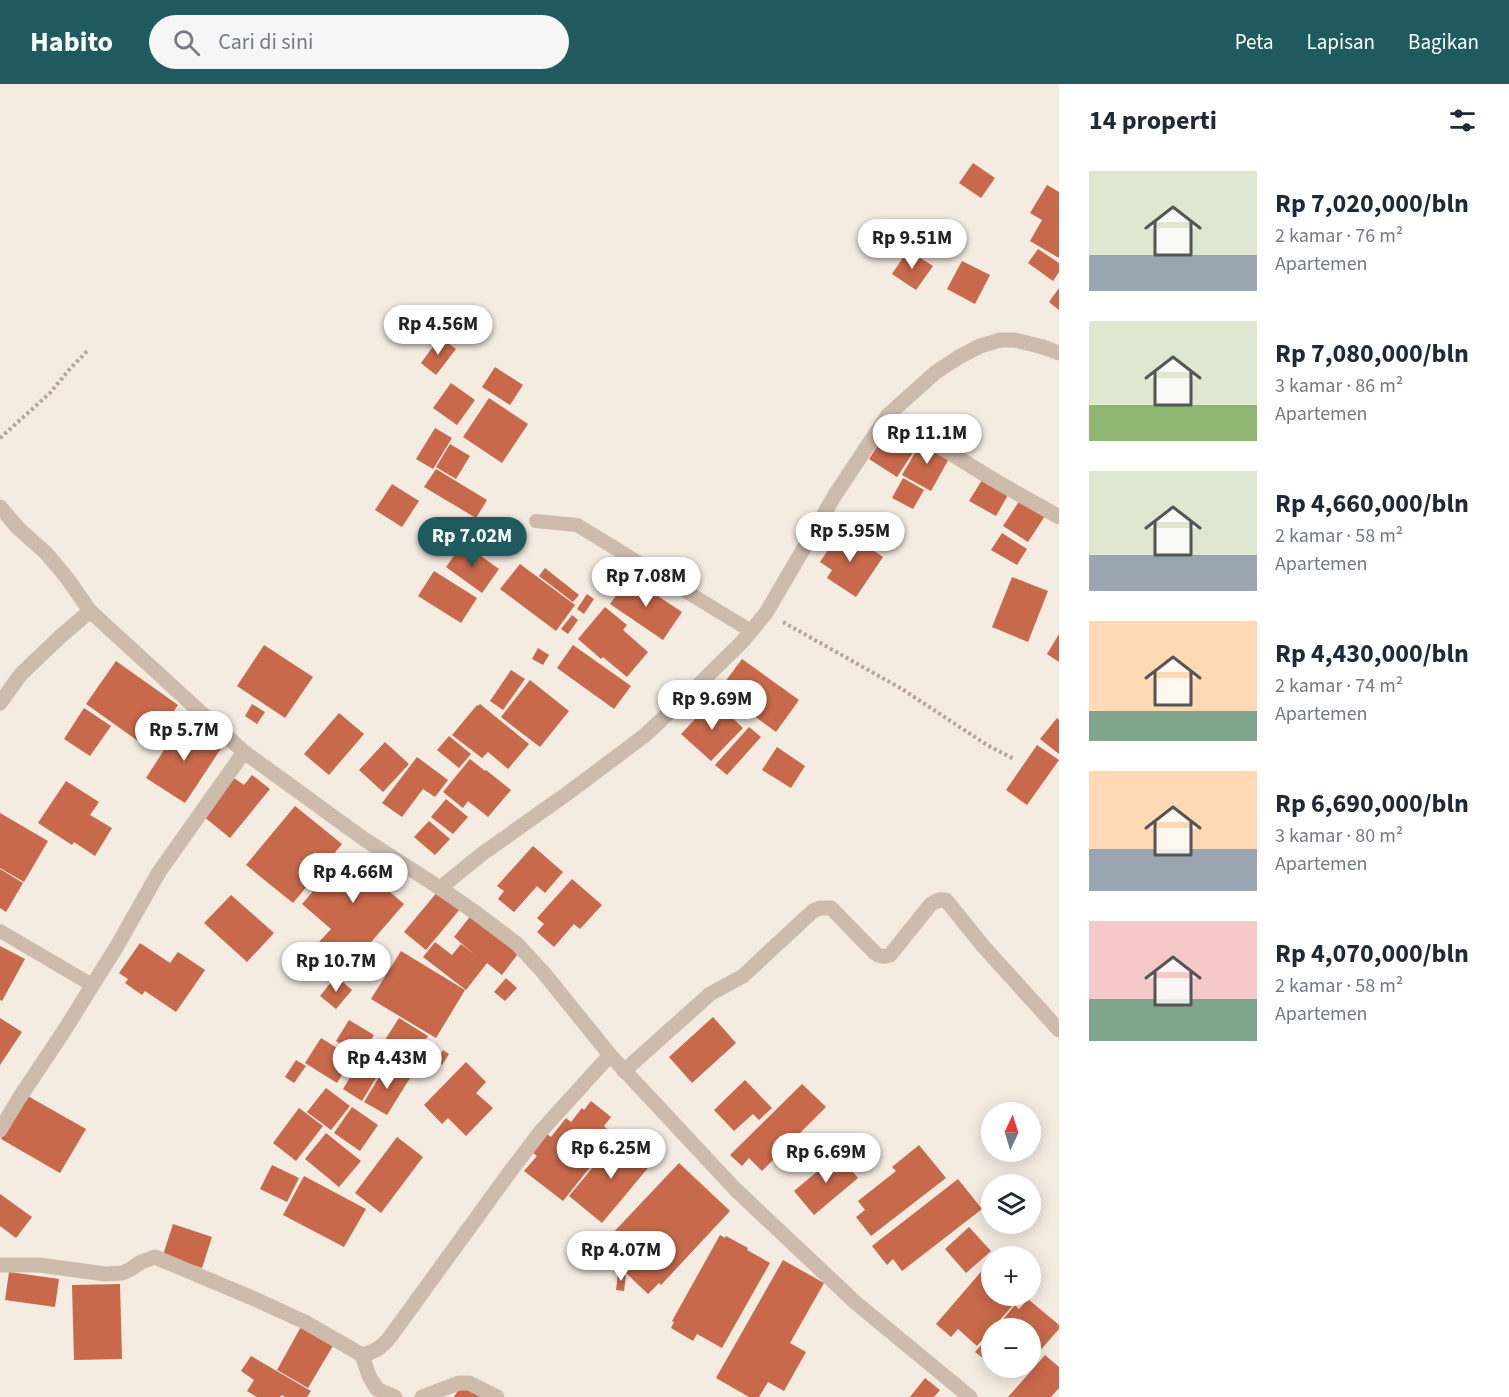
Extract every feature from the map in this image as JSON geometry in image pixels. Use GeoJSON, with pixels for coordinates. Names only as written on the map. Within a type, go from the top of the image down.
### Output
{"type":"FeatureCollection","features":[{"type":"Feature","properties":{"kind":"street"},"geometry":{"type":"LineString","coordinates":[[440,888],[482,854],[644,736],[706,678],[766,613],[835,495],[888,415],[936,372],[980,346],[1000,340],[1015,340],[1059,353]]}},
{"type":"Feature","properties":{"kind":"street"},"geometry":{"type":"LineString","coordinates":[[888,415],[1059,517]]}},
{"type":"Feature","properties":{"kind":"street"},"geometry":{"type":"LineString","coordinates":[[0,507],[19,529],[46,553],[90,611],[244,752],[364,839],[440,888],[517,944],[543,972],[624,1071],[744,1197],[856,1303],[963,1395]]}},
{"type":"Feature","properties":{"kind":"street"},"geometry":{"type":"LineString","coordinates":[[0,703],[21,674],[90,611]]}},
{"type":"Feature","properties":{"kind":"street"},"geometry":{"type":"LineString","coordinates":[[0,1130],[117,946],[159,872],[244,752]]}},
{"type":"Feature","properties":{"kind":"street"},"geometry":{"type":"LineString","coordinates":[[624,1071],[710,994],[743,976],[813,911],[824,907],[831,908],[875,953],[883,957],[890,955],[931,904],[939,900],[946,900],[983,946],[1059,1030]]}},
{"type":"Feature","properties":{"kind":"street"},"geometry":{"type":"LineString","coordinates":[[0,1265],[39,1265],[105,1274],[122,1273],[155,1257],[305,1322],[362,1354],[374,1352],[382,1347],[390,1337],[541,1131],[610,1055]]}},
{"type":"Feature","properties":{"kind":"street"},"geometry":{"type":"LineString","coordinates":[[362,1354],[369,1376],[377,1389],[395,1397]]}},
{"type":"Feature","properties":{"kind":"street"},"geometry":{"type":"LineString","coordinates":[[422,1397],[459,1383],[469,1383],[497,1397]]}},
{"type":"Feature","properties":{"kind":"lane"},"geometry":{"type":"LineString","coordinates":[[536,521],[577,525],[751,631]]}},
{"type":"Feature","properties":{"kind":"lane"},"geometry":{"type":"LineString","coordinates":[[0,931],[92,985]]}},
{"type":"Feature","properties":{"kind":"path"},"geometry":{"type":"LineString","coordinates":[[0,438],[50,393],[87,351]]}},
{"type":"Feature","properties":{"kind":"path"},"geometry":{"type":"LineString","coordinates":[[766,613],[902,689],[987,745],[1014,759]]}},
{"type":"Feature","properties":{"kind":"building"},"geometry":{"type":"Polygon","coordinates":[[[973,163],[995,178],[981,198],[959,183],[973,163]]]}},
{"type":"Feature","properties":{"kind":"building"},"geometry":{"type":"Polygon","coordinates":[[[1047,185],[1059,192],[1059,258],[1030,241],[1042,220],[1030,213],[1047,185]]]}},
{"type":"Feature","properties":{"kind":"building"},"geometry":{"type":"Polygon","coordinates":[[[1038,249],[1059,263],[1059,272],[1053,281],[1028,263],[1038,249]]]}},
{"type":"Feature","properties":{"kind":"building"},"geometry":{"type":"Polygon","coordinates":[[[908,250],[933,266],[916,290],[892,274],[908,250]]]}},
{"type":"Feature","properties":{"kind":"building"},"geometry":{"type":"Polygon","coordinates":[[[962,261],[990,275],[975,304],[947,289],[962,261]]]}},
{"type":"Feature","properties":{"kind":"building"},"geometry":{"type":"Polygon","coordinates":[[[1059,288],[1059,310],[1049,302],[1059,288]]]}},
{"type":"Feature","properties":{"kind":"building"},"geometry":{"type":"Polygon","coordinates":[[[440,337],[456,349],[436,375],[421,363],[440,337]]]}},
{"type":"Feature","properties":{"kind":"building"},"geometry":{"type":"Polygon","coordinates":[[[495,367],[523,385],[510,405],[482,387],[495,367]]]}},
{"type":"Feature","properties":{"kind":"building"},"geometry":{"type":"Polygon","coordinates":[[[451,383],[475,400],[457,425],[433,408],[451,383]]]}},
{"type":"Feature","properties":{"kind":"building"},"geometry":{"type":"Polygon","coordinates":[[[489,398],[528,424],[502,463],[463,437],[489,398]]]}},
{"type":"Feature","properties":{"kind":"building"},"geometry":{"type":"Polygon","coordinates":[[[893,422],[922,439],[897,477],[869,459],[893,422]]]}},
{"type":"Feature","properties":{"kind":"building"},"geometry":{"type":"Polygon","coordinates":[[[435,428],[452,438],[433,469],[416,459],[435,428]]]}},
{"type":"Feature","properties":{"kind":"building"},"geometry":{"type":"Polygon","coordinates":[[[923,439],[951,455],[931,491],[902,475],[923,439]]]}},
{"type":"Feature","properties":{"kind":"building"},"geometry":{"type":"Polygon","coordinates":[[[450,444],[470,456],[456,479],[436,467],[450,444]]]}},
{"type":"Feature","properties":{"kind":"building"},"geometry":{"type":"Polygon","coordinates":[[[436,469],[487,500],[476,518],[424,487],[436,469]]]}},
{"type":"Feature","properties":{"kind":"building"},"geometry":{"type":"Polygon","coordinates":[[[903,478],[924,490],[913,509],[892,498],[903,478]]]}},
{"type":"Feature","properties":{"kind":"building"},"geometry":{"type":"Polygon","coordinates":[[[982,480],[1008,495],[996,516],[969,501],[982,480]]]}},
{"type":"Feature","properties":{"kind":"building"},"geometry":{"type":"Polygon","coordinates":[[[392,484],[419,501],[402,527],[375,510],[392,484]]]}},
{"type":"Feature","properties":{"kind":"building"},"geometry":{"type":"Polygon","coordinates":[[[1020,500],[1045,516],[1028,542],[1003,526],[1020,500]]]}},
{"type":"Feature","properties":{"kind":"building"},"geometry":{"type":"Polygon","coordinates":[[[842,529],[883,557],[856,597],[827,578],[832,570],[820,562],[842,529]]]}},
{"type":"Feature","properties":{"kind":"building"},"geometry":{"type":"Polygon","coordinates":[[[1002,533],[1027,549],[1017,565],[991,550],[1002,533]]]}},
{"type":"Feature","properties":{"kind":"building"},"geometry":{"type":"Polygon","coordinates":[[[463,543],[499,569],[482,593],[446,567],[463,543]]]}},
{"type":"Feature","properties":{"kind":"building"},"geometry":{"type":"Polygon","coordinates":[[[520,564],[575,605],[556,631],[500,589],[520,564]]]}},
{"type":"Feature","properties":{"kind":"building"},"geometry":{"type":"Polygon","coordinates":[[[545,568],[579,595],[573,602],[539,576],[545,568]]]}},
{"type":"Feature","properties":{"kind":"building"},"geometry":{"type":"Polygon","coordinates":[[[434,571],[477,598],[461,623],[418,596],[434,571]]]}},
{"type":"Feature","properties":{"kind":"building"},"geometry":{"type":"Polygon","coordinates":[[[629,577],[682,612],[663,640],[610,604],[629,577]]]}},
{"type":"Feature","properties":{"kind":"building"},"geometry":{"type":"Polygon","coordinates":[[[1012,577],[1048,591],[1028,642],[992,627],[1012,577]]]}},
{"type":"Feature","properties":{"kind":"building"},"geometry":{"type":"Polygon","coordinates":[[[587,594],[594,599],[584,614],[577,609],[587,594]]]}},
{"type":"Feature","properties":{"kind":"building"},"geometry":{"type":"Polygon","coordinates":[[[605,607],[627,625],[623,630],[648,652],[627,677],[578,639],[605,607]]]}},
{"type":"Feature","properties":{"kind":"building"},"geometry":{"type":"Polygon","coordinates":[[[572,615],[578,620],[568,634],[561,629],[572,615]]]}},
{"type":"Feature","properties":{"kind":"building"},"geometry":{"type":"Polygon","coordinates":[[[1059,634],[1059,662],[1047,654],[1059,634]]]}},
{"type":"Feature","properties":{"kind":"building"},"geometry":{"type":"Polygon","coordinates":[[[264,645],[313,677],[285,718],[237,686],[264,645]]]}},
{"type":"Feature","properties":{"kind":"building"},"geometry":{"type":"Polygon","coordinates":[[[573,645],[631,686],[614,709],[557,668],[573,645]]]}},
{"type":"Feature","properties":{"kind":"building"},"geometry":{"type":"Polygon","coordinates":[[[538,648],[549,655],[543,665],[532,659],[538,648]]]}},
{"type":"Feature","properties":{"kind":"building"},"geometry":{"type":"Polygon","coordinates":[[[742,659],[799,700],[776,732],[719,690],[742,659]]]}},
{"type":"Feature","properties":{"kind":"building"},"geometry":{"type":"Polygon","coordinates":[[[116,661],[178,705],[148,748],[86,704],[116,661]]]}},
{"type":"Feature","properties":{"kind":"building"},"geometry":{"type":"Polygon","coordinates":[[[511,670],[525,679],[503,710],[490,701],[511,670]]]}},
{"type":"Feature","properties":{"kind":"building"},"geometry":{"type":"Polygon","coordinates":[[[530,680],[569,711],[540,747],[501,717],[530,680]]]}},
{"type":"Feature","properties":{"kind":"building"},"geometry":{"type":"Polygon","coordinates":[[[713,700],[743,728],[711,761],[681,734],[713,700]]]}},
{"type":"Feature","properties":{"kind":"building"},"geometry":{"type":"Polygon","coordinates":[[[252,704],[265,712],[257,724],[245,716],[252,704]]]}},
{"type":"Feature","properties":{"kind":"building"},"geometry":{"type":"Polygon","coordinates":[[[480,704],[529,744],[508,769],[488,752],[482,758],[452,735],[480,704]]]}},
{"type":"Feature","properties":{"kind":"building"},"geometry":{"type":"Polygon","coordinates":[[[84,708],[111,726],[90,756],[64,739],[84,708]]]}},
{"type":"Feature","properties":{"kind":"building"},"geometry":{"type":"Polygon","coordinates":[[[339,713],[364,734],[329,775],[304,754],[339,713]]]}},
{"type":"Feature","properties":{"kind":"building"},"geometry":{"type":"Polygon","coordinates":[[[1057,718],[1059,720],[1059,754],[1040,739],[1057,718]]]}},
{"type":"Feature","properties":{"kind":"building"},"geometry":{"type":"Polygon","coordinates":[[[182,722],[222,747],[185,803],[146,778],[182,722]]]}},
{"type":"Feature","properties":{"kind":"building"},"geometry":{"type":"Polygon","coordinates":[[[749,727],[761,737],[727,775],[715,765],[749,727]]]}},
{"type":"Feature","properties":{"kind":"building"},"geometry":{"type":"Polygon","coordinates":[[[449,736],[471,754],[459,768],[437,750],[449,736]]]}},
{"type":"Feature","properties":{"kind":"building"},"geometry":{"type":"Polygon","coordinates":[[[385,742],[409,764],[383,792],[359,770],[385,742]]]}},
{"type":"Feature","properties":{"kind":"building"},"geometry":{"type":"Polygon","coordinates":[[[1037,745],[1059,760],[1027,805],[1006,790],[1037,745]]]}},
{"type":"Feature","properties":{"kind":"building"},"geometry":{"type":"Polygon","coordinates":[[[777,747],[805,766],[791,788],[762,770],[777,747]]]}},
{"type":"Feature","properties":{"kind":"building"},"geometry":{"type":"Polygon","coordinates":[[[417,757],[448,780],[435,797],[423,789],[402,817],[382,803],[417,757]]]}},
{"type":"Feature","properties":{"kind":"building"},"geometry":{"type":"Polygon","coordinates":[[[470,759],[511,790],[488,817],[468,801],[463,808],[443,792],[470,759]]]}},
{"type":"Feature","properties":{"kind":"building"},"geometry":{"type":"Polygon","coordinates":[[[252,775],[270,789],[230,838],[203,816],[234,778],[244,785],[252,775]]]}},
{"type":"Feature","properties":{"kind":"building"},"geometry":{"type":"Polygon","coordinates":[[[66,781],[99,802],[90,815],[112,828],[95,856],[74,842],[72,845],[38,823],[66,781]]]}},
{"type":"Feature","properties":{"kind":"building"},"geometry":{"type":"Polygon","coordinates":[[[446,799],[468,817],[453,834],[431,817],[446,799]]]}},
{"type":"Feature","properties":{"kind":"building"},"geometry":{"type":"Polygon","coordinates":[[[295,806],[342,844],[293,903],[246,865],[295,806]]]}},
{"type":"Feature","properties":{"kind":"building"},"geometry":{"type":"Polygon","coordinates":[[[0,813],[48,841],[24,882],[0,868],[0,813]]]}},
{"type":"Feature","properties":{"kind":"building"},"geometry":{"type":"Polygon","coordinates":[[[429,821],[450,839],[435,855],[414,837],[429,821]]]}},
{"type":"Feature","properties":{"kind":"building"},"geometry":{"type":"Polygon","coordinates":[[[533,846],[563,872],[545,893],[537,886],[514,912],[498,899],[504,891],[497,886],[533,846]]]}},
{"type":"Feature","properties":{"kind":"building"},"geometry":{"type":"Polygon","coordinates":[[[346,853],[360,865],[368,856],[391,877],[383,886],[404,904],[359,956],[346,944],[336,956],[319,942],[331,929],[302,904],[346,853]]]}},
{"type":"Feature","properties":{"kind":"building"},"geometry":{"type":"Polygon","coordinates":[[[0,869],[23,883],[6,912],[0,908],[0,869]]]}},
{"type":"Feature","properties":{"kind":"building"},"geometry":{"type":"Polygon","coordinates":[[[572,879],[602,905],[580,929],[574,924],[554,947],[537,932],[544,924],[537,918],[572,879]]]}},
{"type":"Feature","properties":{"kind":"building"},"geometry":{"type":"Polygon","coordinates":[[[438,891],[460,909],[426,950],[404,932],[438,891]]]}},
{"type":"Feature","properties":{"kind":"building"},"geometry":{"type":"Polygon","coordinates":[[[231,895],[274,933],[247,962],[204,923],[231,895]]]}},
{"type":"Feature","properties":{"kind":"building"},"geometry":{"type":"Polygon","coordinates":[[[472,914],[520,951],[502,975],[487,963],[466,990],[423,957],[435,942],[452,955],[461,944],[475,955],[454,937],[472,914]]]}},
{"type":"Feature","properties":{"kind":"building"},"geometry":{"type":"Polygon","coordinates":[[[140,943],[170,963],[178,952],[205,970],[176,1012],[145,991],[142,995],[125,983],[128,979],[119,973],[140,943]]]}},
{"type":"Feature","properties":{"kind":"building"},"geometry":{"type":"Polygon","coordinates":[[[0,946],[25,959],[2,1001],[0,1000],[0,946]]]}},
{"type":"Feature","properties":{"kind":"building"},"geometry":{"type":"Polygon","coordinates":[[[401,951],[465,990],[436,1038],[371,999],[401,951]]]}},
{"type":"Feature","properties":{"kind":"building"},"geometry":{"type":"Polygon","coordinates":[[[336,976],[352,990],[336,1009],[320,996],[336,976]]]}},
{"type":"Feature","properties":{"kind":"building"},"geometry":{"type":"Polygon","coordinates":[[[506,978],[517,988],[505,1001],[494,992],[506,978]]]}},
{"type":"Feature","properties":{"kind":"building"},"geometry":{"type":"Polygon","coordinates":[[[713,1017],[736,1043],[692,1083],[669,1057],[713,1017]]]}},
{"type":"Feature","properties":{"kind":"building"},"geometry":{"type":"Polygon","coordinates":[[[0,1018],[22,1032],[0,1065],[0,1018]]]}},
{"type":"Feature","properties":{"kind":"building"},"geometry":{"type":"Polygon","coordinates":[[[399,1018],[428,1036],[405,1072],[376,1054],[399,1018]]]}},
{"type":"Feature","properties":{"kind":"building"},"geometry":{"type":"Polygon","coordinates":[[[349,1020],[374,1035],[361,1056],[336,1041],[349,1020]]]}},
{"type":"Feature","properties":{"kind":"building"},"geometry":{"type":"Polygon","coordinates":[[[321,1038],[353,1058],[337,1083],[305,1063],[321,1038]]]}},
{"type":"Feature","properties":{"kind":"building"},"geometry":{"type":"Polygon","coordinates":[[[443,1050],[449,1054],[442,1065],[436,1061],[443,1050]]]}},
{"type":"Feature","properties":{"kind":"building"},"geometry":{"type":"Polygon","coordinates":[[[366,1051],[385,1063],[362,1101],[343,1089],[366,1051]]]}},
{"type":"Feature","properties":{"kind":"building"},"geometry":{"type":"Polygon","coordinates":[[[296,1060],[306,1066],[294,1083],[285,1077],[296,1060]]]}},
{"type":"Feature","properties":{"kind":"building"},"geometry":{"type":"Polygon","coordinates":[[[466,1062],[486,1082],[476,1093],[493,1108],[466,1136],[448,1118],[442,1124],[424,1105],[466,1062]]]}},
{"type":"Feature","properties":{"kind":"building"},"geometry":{"type":"Polygon","coordinates":[[[387,1064],[410,1078],[387,1115],[364,1102],[387,1064]]]}},
{"type":"Feature","properties":{"kind":"building"},"geometry":{"type":"Polygon","coordinates":[[[745,1080],[772,1108],[759,1120],[753,1114],[734,1131],[714,1110],[745,1080]]]}},
{"type":"Feature","properties":{"kind":"building"},"geometry":{"type":"Polygon","coordinates":[[[802,1084],[826,1107],[762,1171],[749,1158],[742,1166],[730,1155],[802,1084]]]}},
{"type":"Feature","properties":{"kind":"building"},"geometry":{"type":"Polygon","coordinates":[[[326,1088],[350,1106],[331,1130],[307,1112],[326,1088]]]}},
{"type":"Feature","properties":{"kind":"building"},"geometry":{"type":"Polygon","coordinates":[[[26,1095],[86,1129],[60,1173],[1,1139],[26,1095]]]}},
{"type":"Feature","properties":{"kind":"building"},"geometry":{"type":"Polygon","coordinates":[[[591,1101],[611,1117],[604,1126],[608,1130],[592,1150],[599,1156],[563,1201],[524,1171],[537,1156],[528,1149],[543,1131],[551,1137],[566,1118],[571,1122],[591,1101]]]}},
{"type":"Feature","properties":{"kind":"building"},"geometry":{"type":"Polygon","coordinates":[[[352,1107],[378,1125],[360,1151],[334,1133],[352,1107]]]}},
{"type":"Feature","properties":{"kind":"building"},"geometry":{"type":"Polygon","coordinates":[[[299,1108],[323,1126],[296,1161],[273,1143],[299,1108]]]}},
{"type":"Feature","properties":{"kind":"building"},"geometry":{"type":"Polygon","coordinates":[[[326,1133],[361,1161],[339,1187],[305,1159],[326,1133]]]}},
{"type":"Feature","properties":{"kind":"building"},"geometry":{"type":"Polygon","coordinates":[[[619,1136],[652,1163],[602,1223],[569,1196],[619,1136]]]}},
{"type":"Feature","properties":{"kind":"building"},"geometry":{"type":"Polygon","coordinates":[[[397,1137],[423,1157],[381,1213],[355,1193],[397,1137]]]}},
{"type":"Feature","properties":{"kind":"building"},"geometry":{"type":"Polygon","coordinates":[[[919,1145],[946,1178],[871,1236],[856,1217],[865,1210],[858,1201],[896,1171],[892,1167],[919,1145]]]}},
{"type":"Feature","properties":{"kind":"building"},"geometry":{"type":"Polygon","coordinates":[[[838,1154],[858,1178],[814,1215],[794,1191],[838,1154]]]}},
{"type":"Feature","properties":{"kind":"building"},"geometry":{"type":"Polygon","coordinates":[[[679,1163],[730,1211],[661,1285],[659,1283],[648,1294],[626,1273],[637,1261],[610,1236],[679,1163]]]}},
{"type":"Feature","properties":{"kind":"building"},"geometry":{"type":"Polygon","coordinates":[[[272,1165],[299,1178],[287,1202],[260,1189],[272,1165]]]}},
{"type":"Feature","properties":{"kind":"building"},"geometry":{"type":"Polygon","coordinates":[[[304,1176],[366,1209],[344,1247],[283,1215],[304,1176]]]}},
{"type":"Feature","properties":{"kind":"building"},"geometry":{"type":"Polygon","coordinates":[[[958,1179],[981,1208],[902,1271],[893,1259],[887,1265],[872,1246],[958,1179]]]}},
{"type":"Feature","properties":{"kind":"building"},"geometry":{"type":"Polygon","coordinates":[[[0,1194],[32,1217],[16,1238],[0,1226],[0,1194]]]}},
{"type":"Feature","properties":{"kind":"building"},"geometry":{"type":"Polygon","coordinates":[[[173,1224],[212,1237],[202,1268],[163,1255],[173,1224]]]}},
{"type":"Feature","properties":{"kind":"building"},"geometry":{"type":"Polygon","coordinates":[[[969,1227],[986,1246],[981,1246],[981,1260],[966,1273],[945,1249],[969,1227]]]}},
{"type":"Feature","properties":{"kind":"building"},"geometry":{"type":"Polygon","coordinates":[[[720,1235],[748,1248],[747,1250],[770,1263],[722,1348],[697,1334],[693,1341],[671,1328],[674,1322],[672,1321],[720,1235]]]}},
{"type":"Feature","properties":{"kind":"building"},"geometry":{"type":"Polygon","coordinates":[[[783,1260],[824,1283],[790,1343],[806,1352],[784,1391],[768,1382],[759,1397],[749,1397],[716,1378],[783,1260]]]}},
{"type":"Feature","properties":{"kind":"building"},"geometry":{"type":"Polygon","coordinates":[[[9,1272],[59,1279],[55,1307],[5,1300],[9,1272]]]}},
{"type":"Feature","properties":{"kind":"building"},"geometry":{"type":"Polygon","coordinates":[[[981,1272],[981,1306],[1012,1306],[1002,1318],[981,1318],[981,1341],[977,1346],[958,1329],[951,1337],[936,1324],[981,1272]]]}},
{"type":"Feature","properties":{"kind":"building"},"geometry":{"type":"Polygon","coordinates":[[[618,1274],[626,1275],[624,1291],[616,1290],[618,1274]]]}},
{"type":"Feature","properties":{"kind":"building"},"geometry":{"type":"Polygon","coordinates":[[[120,1284],[122,1359],[74,1360],[72,1285],[120,1284]]]}},
{"type":"Feature","properties":{"kind":"building"},"geometry":{"type":"Polygon","coordinates":[[[1014,1306],[1019,1309],[1022,1306],[1036,1306],[1059,1325],[1059,1329],[1041,1349],[1041,1318],[1004,1318],[1014,1306]]]}},
{"type":"Feature","properties":{"kind":"building"},"geometry":{"type":"Polygon","coordinates":[[[302,1325],[334,1344],[308,1388],[277,1370],[302,1325]]]}},
{"type":"Feature","properties":{"kind":"building"},"geometry":{"type":"Polygon","coordinates":[[[981,1345],[981,1357],[975,1352],[981,1345]]]}},
{"type":"Feature","properties":{"kind":"building"},"geometry":{"type":"Polygon","coordinates":[[[1045,1355],[1059,1367],[1059,1388],[1051,1397],[1008,1397],[1025,1378],[1041,1378],[1041,1360],[1045,1355]]]}},
{"type":"Feature","properties":{"kind":"building"},"geometry":{"type":"Polygon","coordinates":[[[251,1356],[311,1391],[307,1397],[282,1395],[280,1397],[257,1397],[247,1391],[254,1380],[241,1371],[251,1356]]]}},
{"type":"Feature","properties":{"kind":"building"},"geometry":{"type":"Polygon","coordinates":[[[925,1378],[940,1390],[934,1397],[910,1397],[925,1378]]]}},
{"type":"Feature","properties":{"kind":"building"},"geometry":{"type":"Polygon","coordinates":[[[462,1384],[486,1397],[454,1397],[462,1384]]]}}]}
